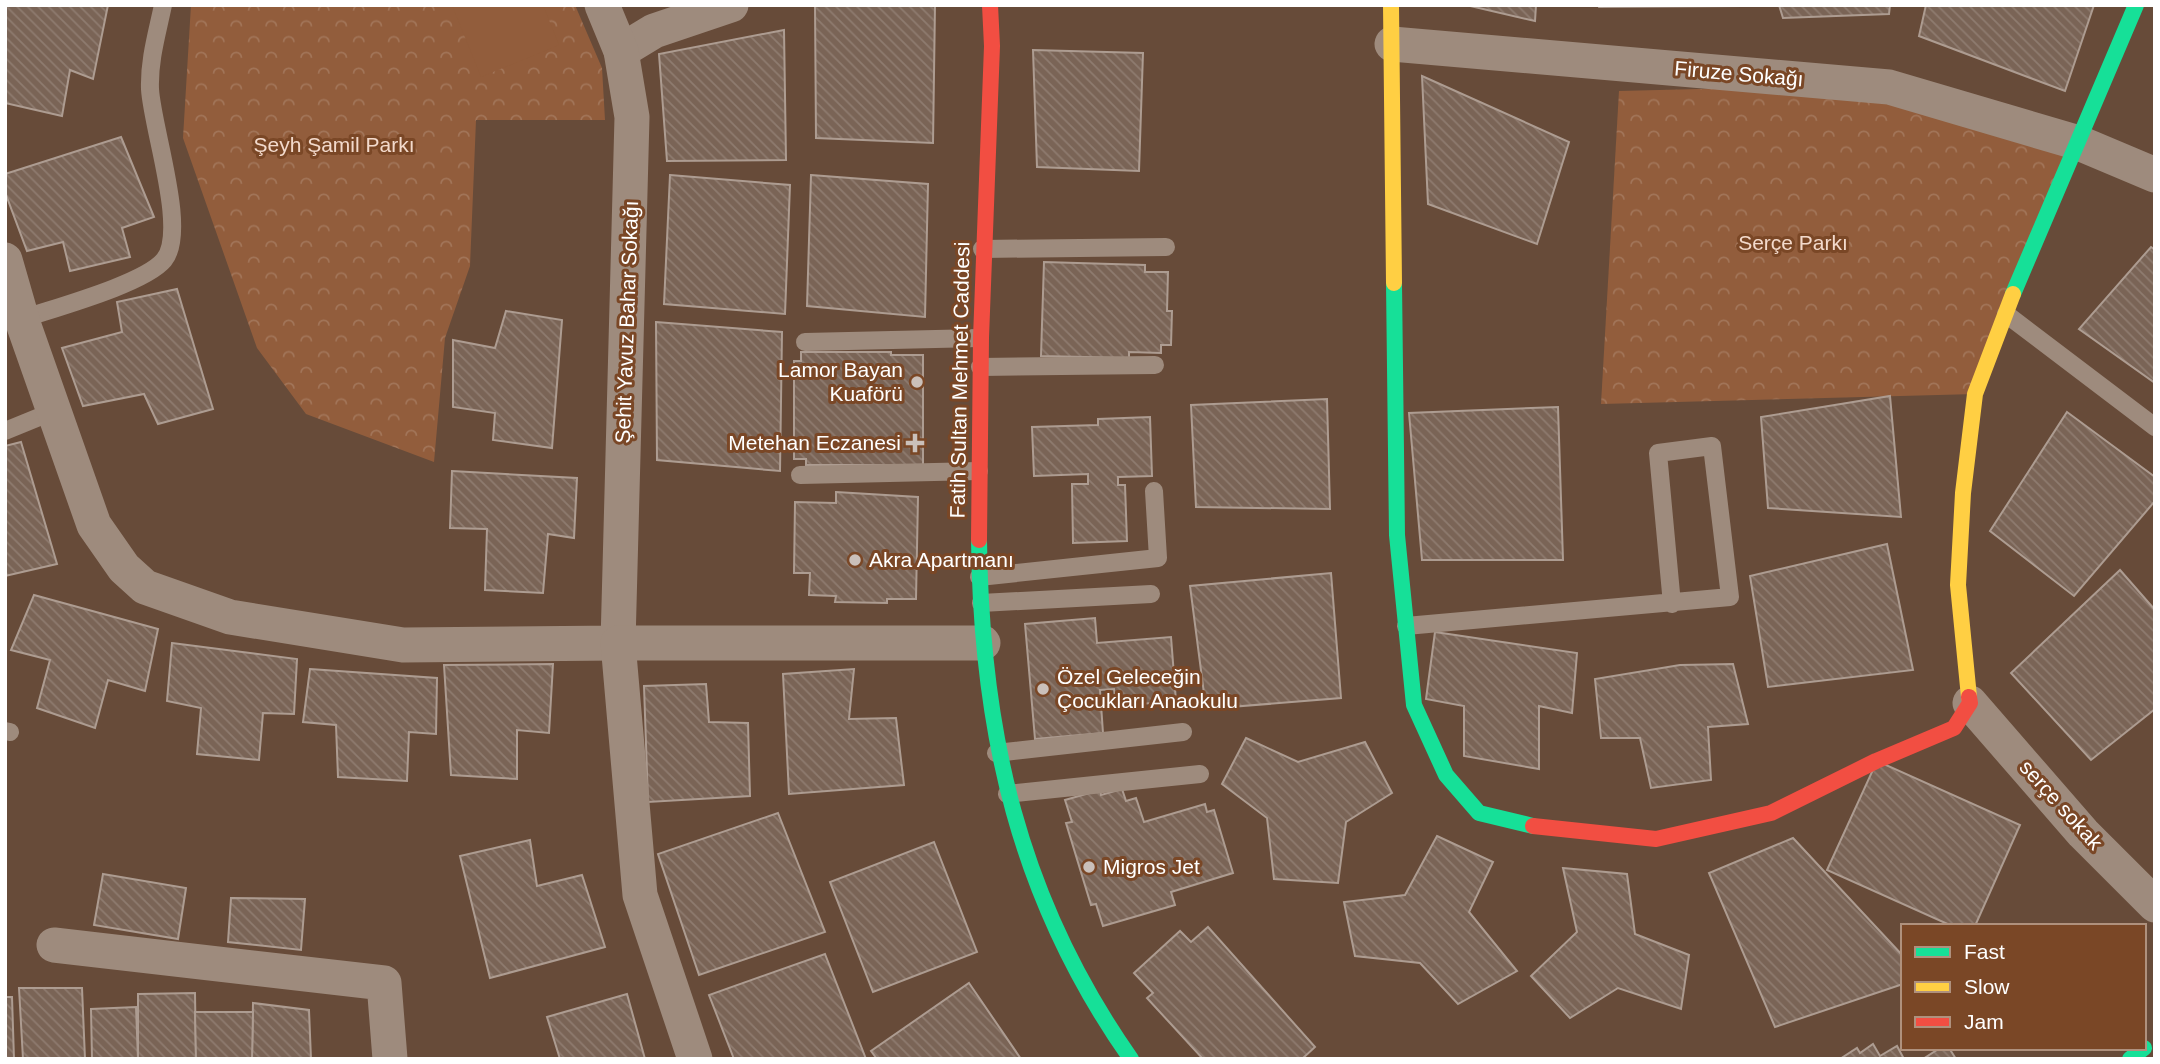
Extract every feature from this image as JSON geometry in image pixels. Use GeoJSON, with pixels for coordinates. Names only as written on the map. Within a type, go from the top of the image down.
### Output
{"type":"FeatureCollection","features":[{"type":"Feature","properties":{"kind":"street","name":"Şehit Yavuz Bahar Sokağı"},"geometry":{"type":"LineString","coordinates":[[602,5],[621,51],[632,117],[618,643],[640,895],[695,1059]]}},
{"type":"Feature","properties":{"kind":"street"},"geometry":{"type":"LineString","coordinates":[[621,51],[654,31],[731,5]]}},
{"type":"Feature","properties":{"kind":"street","name":"Fatih Sultan Mehmet Caddesi"},"geometry":{"type":"LineString","coordinates":[[990,5],[992,46],[979,338],[979,577],[987,697],[996,753],[1007,794],[1044,900],[1099,1014],[1131,1059]]}},
{"type":"Feature","properties":{"kind":"street"},"geometry":{"type":"LineString","coordinates":[[1391,5],[1397,535],[1414,705],[1446,775],[1479,813],[1545,829],[1656,839],[1771,813],[1876,761],[1954,728],[1970,703],[1958,585],[1962,493],[1975,394],[2136,5]]}},
{"type":"Feature","properties":{"kind":"street","name":"Firuze Sokağı"},"geometry":{"type":"LineString","coordinates":[[1392,44],[1889,87],[2079,143],[2155,176]]}},
{"type":"Feature","properties":{"kind":"street"},"geometry":{"type":"LineString","coordinates":[[5,260],[22,319],[94,525],[124,568],[145,587],[230,617],[403,645],[983,643]]}},
{"type":"Feature","properties":{"kind":"street","name":"serçe sokak"},"geometry":{"type":"LineString","coordinates":[[1970,703],[2083,833],[2155,905]]}},
{"type":"Feature","properties":{"kind":"street"},"geometry":{"type":"LineString","coordinates":[[54,945],[384,983],[390,1059]]}},
{"type":"Feature","properties":{"kind":"lane"},"geometry":{"type":"LineString","coordinates":[[22,319],[139,276],[162,262],[171,249],[174,226],[150,93],[150,62],[163,5]]}},
{"type":"Feature","properties":{"kind":"lane"},"geometry":{"type":"LineString","coordinates":[[982,249],[1166,247]]}},
{"type":"Feature","properties":{"kind":"lane"},"geometry":{"type":"LineString","coordinates":[[2006,314],[2155,427]]}},
{"type":"Feature","properties":{"kind":"lane"},"geometry":{"type":"LineString","coordinates":[[805,342],[979,338]]}},
{"type":"Feature","properties":{"kind":"lane"},"geometry":{"type":"LineString","coordinates":[[980,367],[1155,365]]}},
{"type":"Feature","properties":{"kind":"lane"},"geometry":{"type":"LineString","coordinates":[[5,431],[54,411]]}},
{"type":"Feature","properties":{"kind":"lane"},"geometry":{"type":"LineString","coordinates":[[1406,626],[1672,604],[1730,597],[1712,446],[1658,453],[1672,604]]}},
{"type":"Feature","properties":{"kind":"lane"},"geometry":{"type":"LineString","coordinates":[[800,475],[979,471]]}},
{"type":"Feature","properties":{"kind":"lane"},"geometry":{"type":"LineString","coordinates":[[979,577],[1158,558],[1154,491]]}},
{"type":"Feature","properties":{"kind":"lane"},"geometry":{"type":"LineString","coordinates":[[981,603],[1151,594]]}},
{"type":"Feature","properties":{"kind":"lane"},"geometry":{"type":"LineString","coordinates":[[996,753],[1183,732]]}},
{"type":"Feature","properties":{"kind":"lane"},"geometry":{"type":"LineString","coordinates":[[1007,794],[1200,774]]}},
{"type":"Feature","properties":{"kind":"green space","name":"Şeyh Şamil Parkı"},"geometry":{"type":"Polygon","coordinates":[[[191,5],[575,5],[602,68],[605,120],[476,120],[470,266],[445,338],[434,462],[306,414],[257,348],[183,138],[191,5]]]}},
{"type":"Feature","properties":{"kind":"green space"},"geometry":{"type":"Polygon","coordinates":[[[452,5],[543,5],[559,45],[481,77],[452,5]]]}},
{"type":"Feature","properties":{"kind":"green space","name":"Serçe Parkı"},"geometry":{"type":"Polygon","coordinates":[[[1859,85],[2079,143],[1975,394],[1601,404],[1619,91],[1859,85]]]}},
{"type":"Feature","properties":{"kind":"building"},"geometry":{"type":"Polygon","coordinates":[[[5,5],[108,5],[93,79],[70,70],[62,116],[5,103],[5,5]]]}},
{"type":"Feature","properties":{"kind":"building"},"geometry":{"type":"Polygon","coordinates":[[[815,5],[935,5],[933,143],[816,138],[815,5]]]}},
{"type":"Feature","properties":{"kind":"building"},"geometry":{"type":"Polygon","coordinates":[[[1466,5],[1536,5],[1535,21],[1466,5]]]}},
{"type":"Feature","properties":{"kind":"building"},"geometry":{"type":"Polygon","coordinates":[[[1598,5],[1742,5],[1742,6],[1599,7],[1598,5]]]}},
{"type":"Feature","properties":{"kind":"building"},"geometry":{"type":"Polygon","coordinates":[[[1779,5],[1890,5],[1889,14],[1783,18],[1779,5]]]}},
{"type":"Feature","properties":{"kind":"building"},"geometry":{"type":"Polygon","coordinates":[[[1926,5],[2094,5],[2065,91],[1919,36],[1926,5]]]}},
{"type":"Feature","properties":{"kind":"building"},"geometry":{"type":"Polygon","coordinates":[[[784,30],[786,160],[667,161],[659,54],[784,30]]]}},
{"type":"Feature","properties":{"kind":"building"},"geometry":{"type":"Polygon","coordinates":[[[1033,50],[1143,53],[1139,171],[1037,167],[1033,50]]]}},
{"type":"Feature","properties":{"kind":"building"},"geometry":{"type":"Polygon","coordinates":[[[1422,76],[1569,142],[1537,244],[1428,204],[1422,76]]]}},
{"type":"Feature","properties":{"kind":"building"},"geometry":{"type":"Polygon","coordinates":[[[121,137],[154,217],[122,228],[130,257],[70,271],[63,242],[27,251],[5,192],[5,174],[121,137]]]}},
{"type":"Feature","properties":{"kind":"building"},"geometry":{"type":"Polygon","coordinates":[[[670,175],[790,185],[785,314],[664,304],[670,175]]]}},
{"type":"Feature","properties":{"kind":"building"},"geometry":{"type":"Polygon","coordinates":[[[811,175],[928,184],[925,317],[807,306],[811,175]]]}},
{"type":"Feature","properties":{"kind":"building"},"geometry":{"type":"Polygon","coordinates":[[[2151,247],[2155,250],[2155,383],[2079,329],[2151,247]]]}},
{"type":"Feature","properties":{"kind":"building"},"geometry":{"type":"Polygon","coordinates":[[[1044,262],[1145,265],[1145,272],[1168,272],[1167,311],[1172,311],[1171,345],[1161,345],[1161,353],[1129,352],[1129,358],[1041,356],[1044,262]]]}},
{"type":"Feature","properties":{"kind":"building"},"geometry":{"type":"Polygon","coordinates":[[[177,289],[213,409],[158,424],[144,394],[83,406],[62,348],[122,332],[117,302],[177,289]]]}},
{"type":"Feature","properties":{"kind":"building"},"geometry":{"type":"Polygon","coordinates":[[[506,311],[562,320],[552,448],[493,440],[495,413],[453,407],[453,340],[495,348],[506,311]]]}},
{"type":"Feature","properties":{"kind":"building"},"geometry":{"type":"Polygon","coordinates":[[[656,322],[782,332],[780,471],[657,460],[656,322]]]}},
{"type":"Feature","properties":{"kind":"building"},"geometry":{"type":"Polygon","coordinates":[[[801,352],[891,352],[891,355],[923,355],[923,465],[806,465],[806,459],[794,459],[794,361],[801,361],[801,352]]]}},
{"type":"Feature","properties":{"kind":"building"},"geometry":{"type":"Polygon","coordinates":[[[1890,396],[1901,517],[1768,508],[1761,417],[1890,396]]]}},
{"type":"Feature","properties":{"kind":"building"},"geometry":{"type":"Polygon","coordinates":[[[1327,399],[1330,509],[1196,507],[1191,405],[1327,399]]]}},
{"type":"Feature","properties":{"kind":"building"},"geometry":{"type":"Polygon","coordinates":[[[1558,407],[1563,560],[1422,560],[1409,413],[1558,407]]]}},
{"type":"Feature","properties":{"kind":"building"},"geometry":{"type":"Polygon","coordinates":[[[2067,412],[2155,477],[2155,501],[2074,596],[1990,531],[2067,412]]]}},
{"type":"Feature","properties":{"kind":"building"},"geometry":{"type":"Polygon","coordinates":[[[1150,417],[1152,476],[1118,477],[1118,485],[1125,485],[1127,541],[1073,543],[1072,484],[1088,484],[1088,474],[1034,476],[1032,427],[1098,425],[1098,419],[1150,417]]]}},
{"type":"Feature","properties":{"kind":"building"},"geometry":{"type":"Polygon","coordinates":[[[21,442],[57,564],[5,576],[5,446],[21,442]]]}},
{"type":"Feature","properties":{"kind":"building"},"geometry":{"type":"Polygon","coordinates":[[[452,471],[577,478],[574,538],[548,534],[543,593],[485,590],[487,529],[450,528],[452,471]]]}},
{"type":"Feature","properties":{"kind":"building","name":"Akra Apartmanı"},"geometry":{"type":"Polygon","coordinates":[[[836,492],[918,497],[916,599],[887,599],[887,603],[835,602],[836,596],[809,595],[810,573],[794,573],[795,502],[836,503],[836,492]]]}},
{"type":"Feature","properties":{"kind":"building"},"geometry":{"type":"Polygon","coordinates":[[[1887,544],[1913,670],[1768,687],[1750,576],[1887,544]]]}},
{"type":"Feature","properties":{"kind":"building"},"geometry":{"type":"Polygon","coordinates":[[[2120,570],[2155,610],[2155,709],[2091,760],[2011,673],[2120,570]]]}},
{"type":"Feature","properties":{"kind":"building"},"geometry":{"type":"Polygon","coordinates":[[[1331,573],[1341,698],[1206,709],[1190,586],[1331,573]]]}},
{"type":"Feature","properties":{"kind":"building"},"geometry":{"type":"Polygon","coordinates":[[[34,595],[158,629],[145,691],[108,680],[95,728],[37,708],[50,660],[11,650],[34,595]]]}},
{"type":"Feature","properties":{"kind":"building"},"geometry":{"type":"Polygon","coordinates":[[[1095,618],[1097,643],[1171,637],[1176,701],[1116,706],[1114,689],[1100,690],[1103,733],[1035,739],[1025,624],[1095,618]]]}},
{"type":"Feature","properties":{"kind":"building"},"geometry":{"type":"Polygon","coordinates":[[[1435,632],[1577,653],[1572,713],[1539,706],[1539,769],[1464,756],[1464,706],[1426,699],[1435,632]]]}},
{"type":"Feature","properties":{"kind":"building"},"geometry":{"type":"Polygon","coordinates":[[[172,643],[297,659],[294,714],[263,713],[259,760],[197,754],[201,708],[167,701],[172,643]]]}},
{"type":"Feature","properties":{"kind":"building"},"geometry":{"type":"Polygon","coordinates":[[[553,664],[549,733],[517,730],[517,779],[451,775],[444,665],[553,664]]]}},
{"type":"Feature","properties":{"kind":"building"},"geometry":{"type":"Polygon","coordinates":[[[1733,664],[1748,724],[1708,727],[1711,780],[1651,788],[1640,738],[1601,738],[1595,679],[1680,665],[1733,664]]]}},
{"type":"Feature","properties":{"kind":"building"},"geometry":{"type":"Polygon","coordinates":[[[310,669],[437,678],[436,734],[409,732],[407,781],[338,777],[336,725],[303,722],[310,669]]]}},
{"type":"Feature","properties":{"kind":"building"},"geometry":{"type":"Polygon","coordinates":[[[854,669],[849,719],[896,718],[904,785],[789,794],[783,674],[854,669]]]}},
{"type":"Feature","properties":{"kind":"building"},"geometry":{"type":"Polygon","coordinates":[[[706,684],[709,722],[748,723],[750,796],[648,802],[644,686],[706,684]]]}},
{"type":"Feature","properties":{"kind":"building"},"geometry":{"type":"Polygon","coordinates":[[[1246,738],[1298,762],[1365,742],[1392,793],[1346,822],[1338,883],[1274,879],[1267,818],[1222,784],[1246,738]]]}},
{"type":"Feature","properties":{"kind":"building"},"geometry":{"type":"Polygon","coordinates":[[[1877,761],[2020,825],[1976,924],[1948,924],[1827,870],[1877,761]]]}},
{"type":"Feature","properties":{"kind":"building"},"geometry":{"type":"Polygon","coordinates":[[[1122,789],[1126,801],[1136,798],[1144,822],[1205,804],[1207,812],[1214,810],[1233,873],[1171,892],[1175,905],[1103,926],[1096,904],[1091,905],[1066,823],[1072,822],[1065,800],[1100,790],[1101,795],[1122,789]]]}},
{"type":"Feature","properties":{"kind":"building"},"geometry":{"type":"Polygon","coordinates":[[[778,813],[825,932],[699,975],[658,854],[778,813]]]}},
{"type":"Feature","properties":{"kind":"building"},"geometry":{"type":"Polygon","coordinates":[[[1437,836],[1493,862],[1469,912],[1517,971],[1458,1004],[1420,963],[1355,956],[1344,902],[1405,895],[1437,836]]]}},
{"type":"Feature","properties":{"kind":"building"},"geometry":{"type":"Polygon","coordinates":[[[1793,838],[1901,954],[1901,985],[1775,1027],[1709,873],[1793,838]]]}},
{"type":"Feature","properties":{"kind":"building"},"geometry":{"type":"Polygon","coordinates":[[[530,840],[537,886],[582,875],[605,947],[490,978],[460,856],[530,840]]]}},
{"type":"Feature","properties":{"kind":"building"},"geometry":{"type":"Polygon","coordinates":[[[934,842],[977,952],[873,992],[830,882],[934,842]]]}},
{"type":"Feature","properties":{"kind":"building"},"geometry":{"type":"Polygon","coordinates":[[[1563,868],[1627,874],[1635,934],[1689,955],[1681,1009],[1618,988],[1570,1018],[1531,976],[1577,932],[1563,868]]]}},
{"type":"Feature","properties":{"kind":"building"},"geometry":{"type":"Polygon","coordinates":[[[103,874],[186,888],[178,939],[94,925],[103,874]]]}},
{"type":"Feature","properties":{"kind":"building"},"geometry":{"type":"Polygon","coordinates":[[[231,898],[305,899],[301,950],[228,942],[231,898]]]}},
{"type":"Feature","properties":{"kind":"building"},"geometry":{"type":"Polygon","coordinates":[[[1208,927],[1315,1047],[1302,1059],[1203,1059],[1147,998],[1153,993],[1134,973],[1180,931],[1191,942],[1208,927]]]}},
{"type":"Feature","properties":{"kind":"building"},"geometry":{"type":"Polygon","coordinates":[[[825,954],[866,1059],[734,1059],[709,995],[825,954]]]}},
{"type":"Feature","properties":{"kind":"building"},"geometry":{"type":"Polygon","coordinates":[[[969,983],[1021,1059],[877,1059],[871,1051],[969,983]]]}},
{"type":"Feature","properties":{"kind":"building"},"geometry":{"type":"Polygon","coordinates":[[[19,988],[82,988],[85,1059],[23,1059],[19,988]]]}},
{"type":"Feature","properties":{"kind":"building"},"geometry":{"type":"Polygon","coordinates":[[[195,993],[196,1059],[138,1059],[138,994],[195,993]]]}},
{"type":"Feature","properties":{"kind":"building"},"geometry":{"type":"Polygon","coordinates":[[[627,994],[645,1059],[560,1059],[547,1017],[627,994]]]}},
{"type":"Feature","properties":{"kind":"building"},"geometry":{"type":"Polygon","coordinates":[[[5,997],[12,997],[14,1059],[5,1059],[5,997]]]}},
{"type":"Feature","properties":{"kind":"building"},"geometry":{"type":"Polygon","coordinates":[[[253,1003],[309,1010],[311,1059],[252,1059],[253,1003]]]}},
{"type":"Feature","properties":{"kind":"building"},"geometry":{"type":"Polygon","coordinates":[[[136,1007],[138,1059],[92,1059],[91,1009],[136,1007]]]}},
{"type":"Feature","properties":{"kind":"building"},"geometry":{"type":"Polygon","coordinates":[[[195,1012],[253,1012],[252,1059],[196,1059],[195,1012]]]}},
{"type":"Feature","properties":{"kind":"building"},"geometry":{"type":"Polygon","coordinates":[[[1873,1044],[1880,1056],[1897,1046],[1904,1059],[1840,1059],[1857,1048],[1860,1053],[1873,1044]]]}},
{"type":"Feature","properties":{"kind":"building"},"geometry":{"type":"Polygon","coordinates":[[[1937,1050],[1950,1050],[1956,1059],[1923,1059],[1937,1050]]]}},
{"type":"Feature","properties":{"kind":"traffic: fast"},"geometry":{"type":"LineString","coordinates":[[2013,294],[2136,5]]}},
{"type":"Feature","properties":{"kind":"traffic: fast"},"geometry":{"type":"LineString","coordinates":[[1394,283],[1397,535],[1414,705],[1446,775],[1479,813],[1533,826]]}},
{"type":"Feature","properties":{"kind":"traffic: fast"},"geometry":{"type":"LineString","coordinates":[[979,540],[988,680],[998,747],[1014,812],[1034,876],[1060,938],[1092,999],[1131,1059]]}},
{"type":"Feature","properties":{"kind":"traffic: fast"},"geometry":{"type":"LineString","coordinates":[[2130,1059],[2141,1050]]}},
{"type":"Feature","properties":{"kind":"traffic: slow"},"geometry":{"type":"LineString","coordinates":[[1391,5],[1394,283]]}},
{"type":"Feature","properties":{"kind":"traffic: slow"},"geometry":{"type":"LineString","coordinates":[[1969,697],[1958,585],[1963,493],[1975,394],[2013,294]]}},
{"type":"Feature","properties":{"kind":"traffic: jam"},"geometry":{"type":"LineString","coordinates":[[979,540],[981,338],[992,46],[990,5]]}},
{"type":"Feature","properties":{"kind":"traffic: jam"},"geometry":{"type":"LineString","coordinates":[[1533,826],[1656,839],[1771,813],[1876,761],[1954,728],[1970,703],[1969,697]]}},
{"type":"Feature","properties":{"kind":"place","name":"Lamor Bayan Kuaförü"},"geometry":{"type":"Point","coordinates":[917,382]}},
{"type":"Feature","properties":{"kind":"place","name":"Metehan Eczanesi"},"geometry":{"type":"Point","coordinates":[915,443]}},
{"type":"Feature","properties":{"kind":"place","name":"Akra Apartmanı"},"geometry":{"type":"Point","coordinates":[855,560]}},
{"type":"Feature","properties":{"kind":"place","name":"Özel Geleceğin Çocukları Anaokulu"},"geometry":{"type":"Point","coordinates":[1043,689]}},
{"type":"Feature","properties":{"kind":"place","name":"Migros Jet"},"geometry":{"type":"Point","coordinates":[1089,867]}}]}
